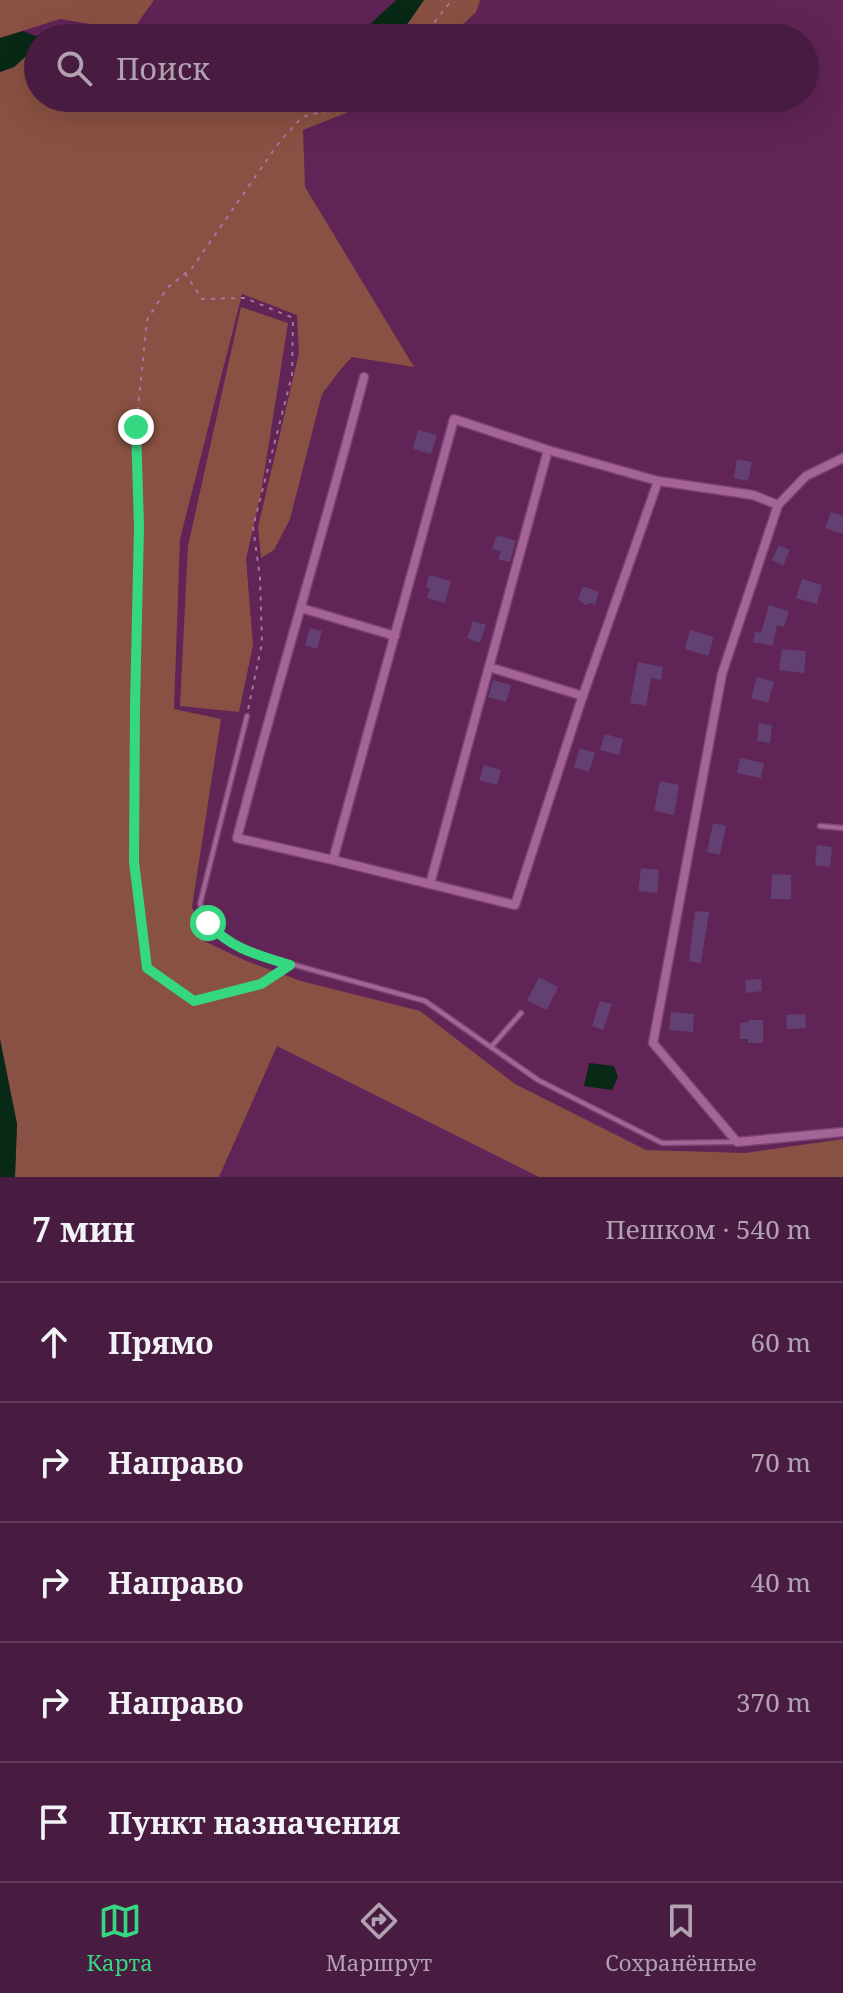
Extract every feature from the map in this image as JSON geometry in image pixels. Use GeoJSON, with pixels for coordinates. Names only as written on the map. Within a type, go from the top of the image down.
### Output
{"type":"FeatureCollection","features":[{"type":"Feature","properties":{"kind":"street"},"geometry":{"type":"LineString","coordinates":[[364,377],[237,838],[515,905],[658,481]]}},
{"type":"Feature","properties":{"kind":"street"},"geometry":{"type":"LineString","coordinates":[[333,860],[454,419],[658,481],[753,495],[778,505]]}},
{"type":"Feature","properties":{"kind":"street"},"geometry":{"type":"LineString","coordinates":[[430,884],[548,450]]}},
{"type":"Feature","properties":{"kind":"street"},"geometry":{"type":"LineString","coordinates":[[843,458],[806,476],[778,505],[722,674],[653,1043],[737,1142],[843,1130]]}},
{"type":"Feature","properties":{"kind":"street"},"geometry":{"type":"LineString","coordinates":[[301,608],[395,636]]}},
{"type":"Feature","properties":{"kind":"street"},"geometry":{"type":"LineString","coordinates":[[489,667],[583,696]]}},
{"type":"Feature","properties":{"kind":"lane"},"geometry":{"type":"LineString","coordinates":[[247,716],[200,904],[208,923],[218,935],[244,951],[425,1001],[538,1080],[662,1143],[737,1142]]}},
{"type":"Feature","properties":{"kind":"lane"},"geometry":{"type":"LineString","coordinates":[[820,826],[843,828]]}},
{"type":"Feature","properties":{"kind":"lane"},"geometry":{"type":"LineString","coordinates":[[491,1048],[521,1013]]}},
{"type":"Feature","properties":{"kind":"path"},"geometry":{"type":"LineString","coordinates":[[433,24],[452,0]]}},
{"type":"Feature","properties":{"kind":"path"},"geometry":{"type":"LineString","coordinates":[[290,965],[261,984],[194,1001],[147,968],[134,862],[139,527],[136,427],[147,320],[167,288],[192,268],[278,144],[302,117],[322,112]]}},
{"type":"Feature","properties":{"kind":"path"},"geometry":{"type":"LineString","coordinates":[[185,273],[202,299],[245,298],[293,318],[292,375],[253,527],[260,578],[262,643],[247,716]]}},
{"type":"Feature","properties":{"kind":"shaded area"},"geometry":{"type":"Polygon","coordinates":[[[0,0],[154,0],[137,24],[90,24],[60,19],[44,24],[24,24],[24,30],[0,38],[0,0]]]}},
{"type":"Feature","properties":{"kind":"shaded area"},"geometry":{"type":"Polygon","coordinates":[[[396,0],[424,0],[407,24],[370,24],[396,0]]]}},
{"type":"Feature","properties":{"kind":"shaded area"},"geometry":{"type":"Polygon","coordinates":[[[424,0],[480,0],[476,12],[464,24],[408,23],[424,0]]]}},
{"type":"Feature","properties":{"kind":"shaded area"},"geometry":{"type":"Polygon","coordinates":[[[24,31],[24,58],[14,67],[0,72],[0,38],[24,31]]]}},
{"type":"Feature","properties":{"kind":"shaded area"},"geometry":{"type":"Polygon","coordinates":[[[24,58],[24,112],[349,112],[303,130],[305,187],[414,367],[352,357],[341,369],[322,394],[290,519],[274,550],[261,558],[258,527],[299,353],[297,315],[242,294],[180,539],[174,709],[221,719],[192,907],[204,941],[301,981],[420,1011],[515,1084],[646,1150],[745,1153],[843,1139],[843,1177],[539,1177],[277,1046],[219,1177],[15,1177],[17,1124],[0,1039],[0,72],[14,67],[24,58]]]}},
{"type":"Feature","properties":{"kind":"shaded area"},"geometry":{"type":"Polygon","coordinates":[[[241,307],[288,323],[261,493],[246,559],[253,645],[239,712],[180,706],[188,546],[241,307]]]}},
{"type":"Feature","properties":{"kind":"shaded area"},"geometry":{"type":"Polygon","coordinates":[[[0,1039],[17,1124],[15,1177],[0,1177],[0,1039]]]}},
{"type":"Feature","properties":{"kind":"shaded area"},"geometry":{"type":"Polygon","coordinates":[[[589,1063],[614,1066],[618,1077],[612,1090],[584,1086],[589,1063]]]}},
{"type":"Feature","properties":{"kind":"building"},"geometry":{"type":"Polygon","coordinates":[[[418,430],[437,435],[431,454],[413,449],[418,430]]]}},
{"type":"Feature","properties":{"kind":"building"},"geometry":{"type":"Polygon","coordinates":[[[737,459],[752,462],[748,481],[734,478],[737,459]]]}},
{"type":"Feature","properties":{"kind":"building"},"geometry":{"type":"Polygon","coordinates":[[[831,512],[843,516],[843,534],[825,528],[831,512]]]}},
{"type":"Feature","properties":{"kind":"building"},"geometry":{"type":"Polygon","coordinates":[[[497,535],[516,541],[510,562],[498,559],[501,551],[492,549],[497,535]]]}},
{"type":"Feature","properties":{"kind":"building"},"geometry":{"type":"Polygon","coordinates":[[[779,545],[790,550],[783,566],[772,560],[779,545]]]}},
{"type":"Feature","properties":{"kind":"building"},"geometry":{"type":"Polygon","coordinates":[[[429,575],[451,581],[445,603],[427,598],[429,575]]]}},
{"type":"Feature","properties":{"kind":"building"},"geometry":{"type":"Polygon","coordinates":[[[802,579],[822,585],[817,604],[796,598],[802,579]]]}},
{"type":"Feature","properties":{"kind":"building"},"geometry":{"type":"Polygon","coordinates":[[[583,586],[599,592],[595,604],[585,605],[578,599],[583,586]]]}},
{"type":"Feature","properties":{"kind":"building"},"geometry":{"type":"Polygon","coordinates":[[[769,605],[789,611],[784,627],[777,625],[773,646],[753,642],[755,632],[761,633],[769,605]]]}},
{"type":"Feature","properties":{"kind":"building"},"geometry":{"type":"Polygon","coordinates":[[[473,621],[486,625],[480,643],[467,638],[473,621]]]}},
{"type":"Feature","properties":{"kind":"building"},"geometry":{"type":"Polygon","coordinates":[[[310,628],[322,631],[317,649],[305,645],[310,628]]]}},
{"type":"Feature","properties":{"kind":"building"},"geometry":{"type":"Polygon","coordinates":[[[690,630],[714,637],[708,656],[685,649],[690,630]]]}},
{"type":"Feature","properties":{"kind":"building"},"geometry":{"type":"Polygon","coordinates":[[[782,649],[806,651],[804,673],[779,670],[782,649]]]}},
{"type":"Feature","properties":{"kind":"building"},"geometry":{"type":"Polygon","coordinates":[[[638,662],[663,667],[661,680],[651,678],[646,706],[630,703],[638,662]]]}},
{"type":"Feature","properties":{"kind":"building"},"geometry":{"type":"Polygon","coordinates":[[[757,677],[774,682],[768,703],[751,698],[757,677]]]}},
{"type":"Feature","properties":{"kind":"building"},"geometry":{"type":"Polygon","coordinates":[[[493,680],[511,685],[506,702],[488,697],[493,680]]]}},
{"type":"Feature","properties":{"kind":"building"},"geometry":{"type":"Polygon","coordinates":[[[759,723],[772,725],[770,743],[757,741],[759,723]]]}},
{"type":"Feature","properties":{"kind":"building"},"geometry":{"type":"Polygon","coordinates":[[[605,734],[623,739],[619,755],[600,750],[605,734]]]}},
{"type":"Feature","properties":{"kind":"building"},"geometry":{"type":"Polygon","coordinates":[[[580,748],[595,753],[589,772],[574,767],[580,748]]]}},
{"type":"Feature","properties":{"kind":"building"},"geometry":{"type":"Polygon","coordinates":[[[740,758],[764,763],[761,778],[737,773],[740,758]]]}},
{"type":"Feature","properties":{"kind":"building"},"geometry":{"type":"Polygon","coordinates":[[[484,765],[501,770],[497,785],[479,780],[484,765]]]}},
{"type":"Feature","properties":{"kind":"building"},"geometry":{"type":"Polygon","coordinates":[[[660,781],[679,785],[674,815],[654,811],[660,781]]]}},
{"type":"Feature","properties":{"kind":"building"},"geometry":{"type":"Polygon","coordinates":[[[713,823],[726,826],[720,855],[707,852],[713,823]]]}},
{"type":"Feature","properties":{"kind":"building"},"geometry":{"type":"Polygon","coordinates":[[[817,845],[832,847],[830,867],[815,865],[817,845]]]}},
{"type":"Feature","properties":{"kind":"building"},"geometry":{"type":"Polygon","coordinates":[[[641,868],[659,870],[657,893],[638,891],[641,868]]]}},
{"type":"Feature","properties":{"kind":"building"},"geometry":{"type":"Polygon","coordinates":[[[772,874],[791,875],[791,899],[771,899],[772,874]]]}},
{"type":"Feature","properties":{"kind":"building"},"geometry":{"type":"Polygon","coordinates":[[[695,911],[709,912],[701,963],[689,961],[695,911]]]}},
{"type":"Feature","properties":{"kind":"building"},"geometry":{"type":"Polygon","coordinates":[[[539,977],[558,987],[547,1010],[527,1001],[539,977]]]}},
{"type":"Feature","properties":{"kind":"building"},"geometry":{"type":"Polygon","coordinates":[[[761,979],[762,991],[746,993],[745,980],[761,979]]]}},
{"type":"Feature","properties":{"kind":"building"},"geometry":{"type":"Polygon","coordinates":[[[600,1001],[612,1004],[603,1030],[592,1026],[600,1001]]]}},
{"type":"Feature","properties":{"kind":"building"},"geometry":{"type":"Polygon","coordinates":[[[671,1012],[694,1014],[693,1032],[669,1030],[671,1012]]]}},
{"type":"Feature","properties":{"kind":"building"},"geometry":{"type":"Polygon","coordinates":[[[805,1014],[806,1028],[787,1029],[786,1015],[805,1014]]]}},
{"type":"Feature","properties":{"kind":"building"},"geometry":{"type":"Polygon","coordinates":[[[763,1020],[763,1043],[748,1043],[748,1039],[740,1039],[740,1023],[763,1020]]]}},
{"type":"Feature","properties":{"kind":"route"},"geometry":{"type":"LineString","coordinates":[[136,427],[139,527],[134,862],[147,968],[194,1001],[261,984],[290,965],[244,951],[218,935],[208,923]]}}]}
